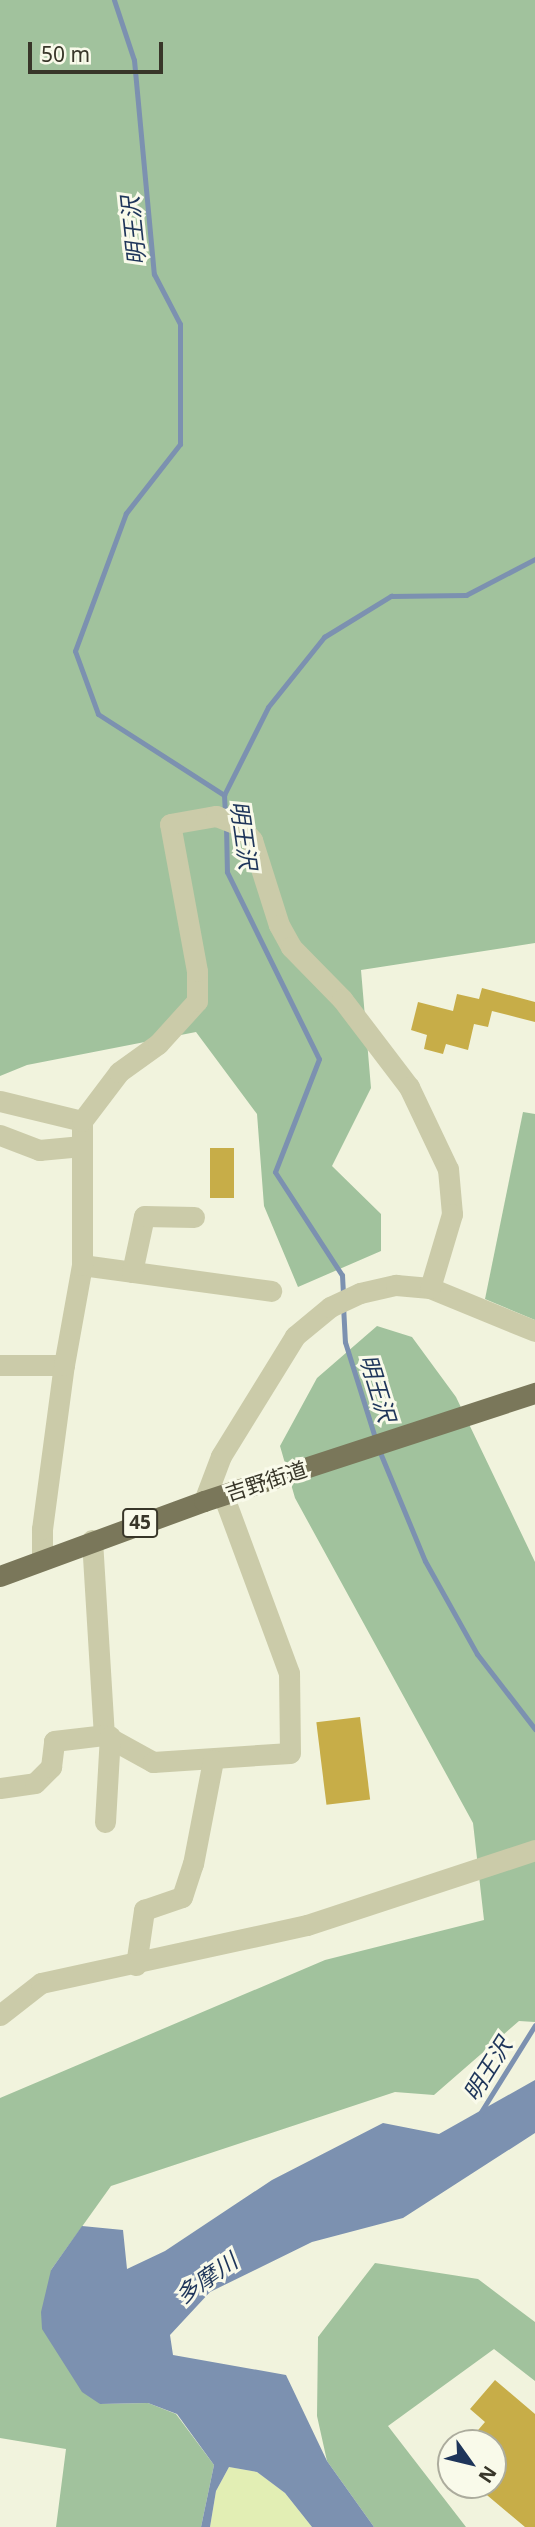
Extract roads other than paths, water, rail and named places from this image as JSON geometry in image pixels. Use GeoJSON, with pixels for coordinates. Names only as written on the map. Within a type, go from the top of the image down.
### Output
{"type":"FeatureCollection","features":[{"type":"Feature","properties":{"kind":"main road","name":"吉野街道"},"geometry":{"type":"LineString","coordinates":[[0,1576],[92,1540],[214,1498],[535,1393]]}},
{"type":"Feature","properties":{"kind":"street"},"geometry":{"type":"LineString","coordinates":[[42,1560],[42,1529],[64,1366],[82,1265],[82,1121],[119,1072],[158,1044],[186,1018],[197,1001],[197,971],[170,824],[216,816],[230,818],[252,841],[279,925],[291,947],[364,1027],[409,1087],[438,1140],[448,1169],[452,1214],[430,1288]]}},
{"type":"Feature","properties":{"kind":"street"},"geometry":{"type":"LineString","coordinates":[[0,1101],[82,1121]]}},
{"type":"Feature","properties":{"kind":"street"},"geometry":{"type":"LineString","coordinates":[[0,1135],[39,1150],[82,1146]]}},
{"type":"Feature","properties":{"kind":"street"},"geometry":{"type":"LineString","coordinates":[[132,1272],[144,1216],[194,1217]]}},
{"type":"Feature","properties":{"kind":"street"},"geometry":{"type":"LineString","coordinates":[[82,1265],[271,1291]]}},
{"type":"Feature","properties":{"kind":"street"},"geometry":{"type":"LineString","coordinates":[[0,1788],[35,1783],[51,1767],[54,1741],[107,1736],[153,1762],[290,1753],[289,1673],[214,1498],[221,1456],[295,1336],[330,1307],[360,1293],[396,1285],[430,1288],[535,1331]]}},
{"type":"Feature","properties":{"kind":"street"},"geometry":{"type":"LineString","coordinates":[[0,1365],[64,1366]]}},
{"type":"Feature","properties":{"kind":"street"},"geometry":{"type":"LineString","coordinates":[[92,1540],[107,1736],[105,1822]]}},
{"type":"Feature","properties":{"kind":"street"},"geometry":{"type":"LineString","coordinates":[[136,1965],[144,1910],[183,1897],[213,1760]]}},
{"type":"Feature","properties":{"kind":"street"},"geometry":{"type":"LineString","coordinates":[[0,2015],[41,1983],[136,1965],[307,1925],[488,1868],[535,1850]]}},
{"type":"Feature","properties":{"kind":"water","name":"多摩川"},"geometry":{"type":"Polygon","coordinates":[[[535,2080],[535,2133],[403,2218],[312,2242],[210,2292],[170,2335],[173,2355],[286,2375],[327,2461],[374,2527],[312,2527],[285,2493],[257,2472],[229,2467],[216,2491],[210,2527],[201,2527],[214,2465],[177,2414],[148,2403],[100,2404],[82,2392],[42,2329],[41,2312],[51,2270],[82,2226],[123,2230],[127,2269],[165,2251],[272,2180],[383,2123],[439,2134],[535,2080]]]}},
{"type":"Feature","properties":{"kind":"waterway","name":"明王沢"},"geometry":{"type":"LineString","coordinates":[[114,0],[134,60],[154,274],[180,324],[180,444],[126,513],[75,651],[98,714],[224,795],[225,813]]}},
{"type":"Feature","properties":{"kind":"waterway"},"geometry":{"type":"LineString","coordinates":[[224,795],[268,707],[324,637],[391,596],[466,595],[535,559]]}},
{"type":"Feature","properties":{"kind":"waterway","name":"明王沢"},"geometry":{"type":"LineString","coordinates":[[226,826],[227,872],[319,1059],[275,1172],[342,1275],[343,1295]]}},
{"type":"Feature","properties":{"kind":"waterway","name":"明王沢"},"geometry":{"type":"LineString","coordinates":[[343,1305],[345,1342],[376,1441]]}},
{"type":"Feature","properties":{"kind":"waterway","name":"明王沢"},"geometry":{"type":"LineString","coordinates":[[379,1450],[425,1561],[477,1654],[535,1729]]}},
{"type":"Feature","properties":{"kind":"waterway","name":"明王沢"},"geometry":{"type":"LineString","coordinates":[[479,2115],[535,2025]]}}]}
